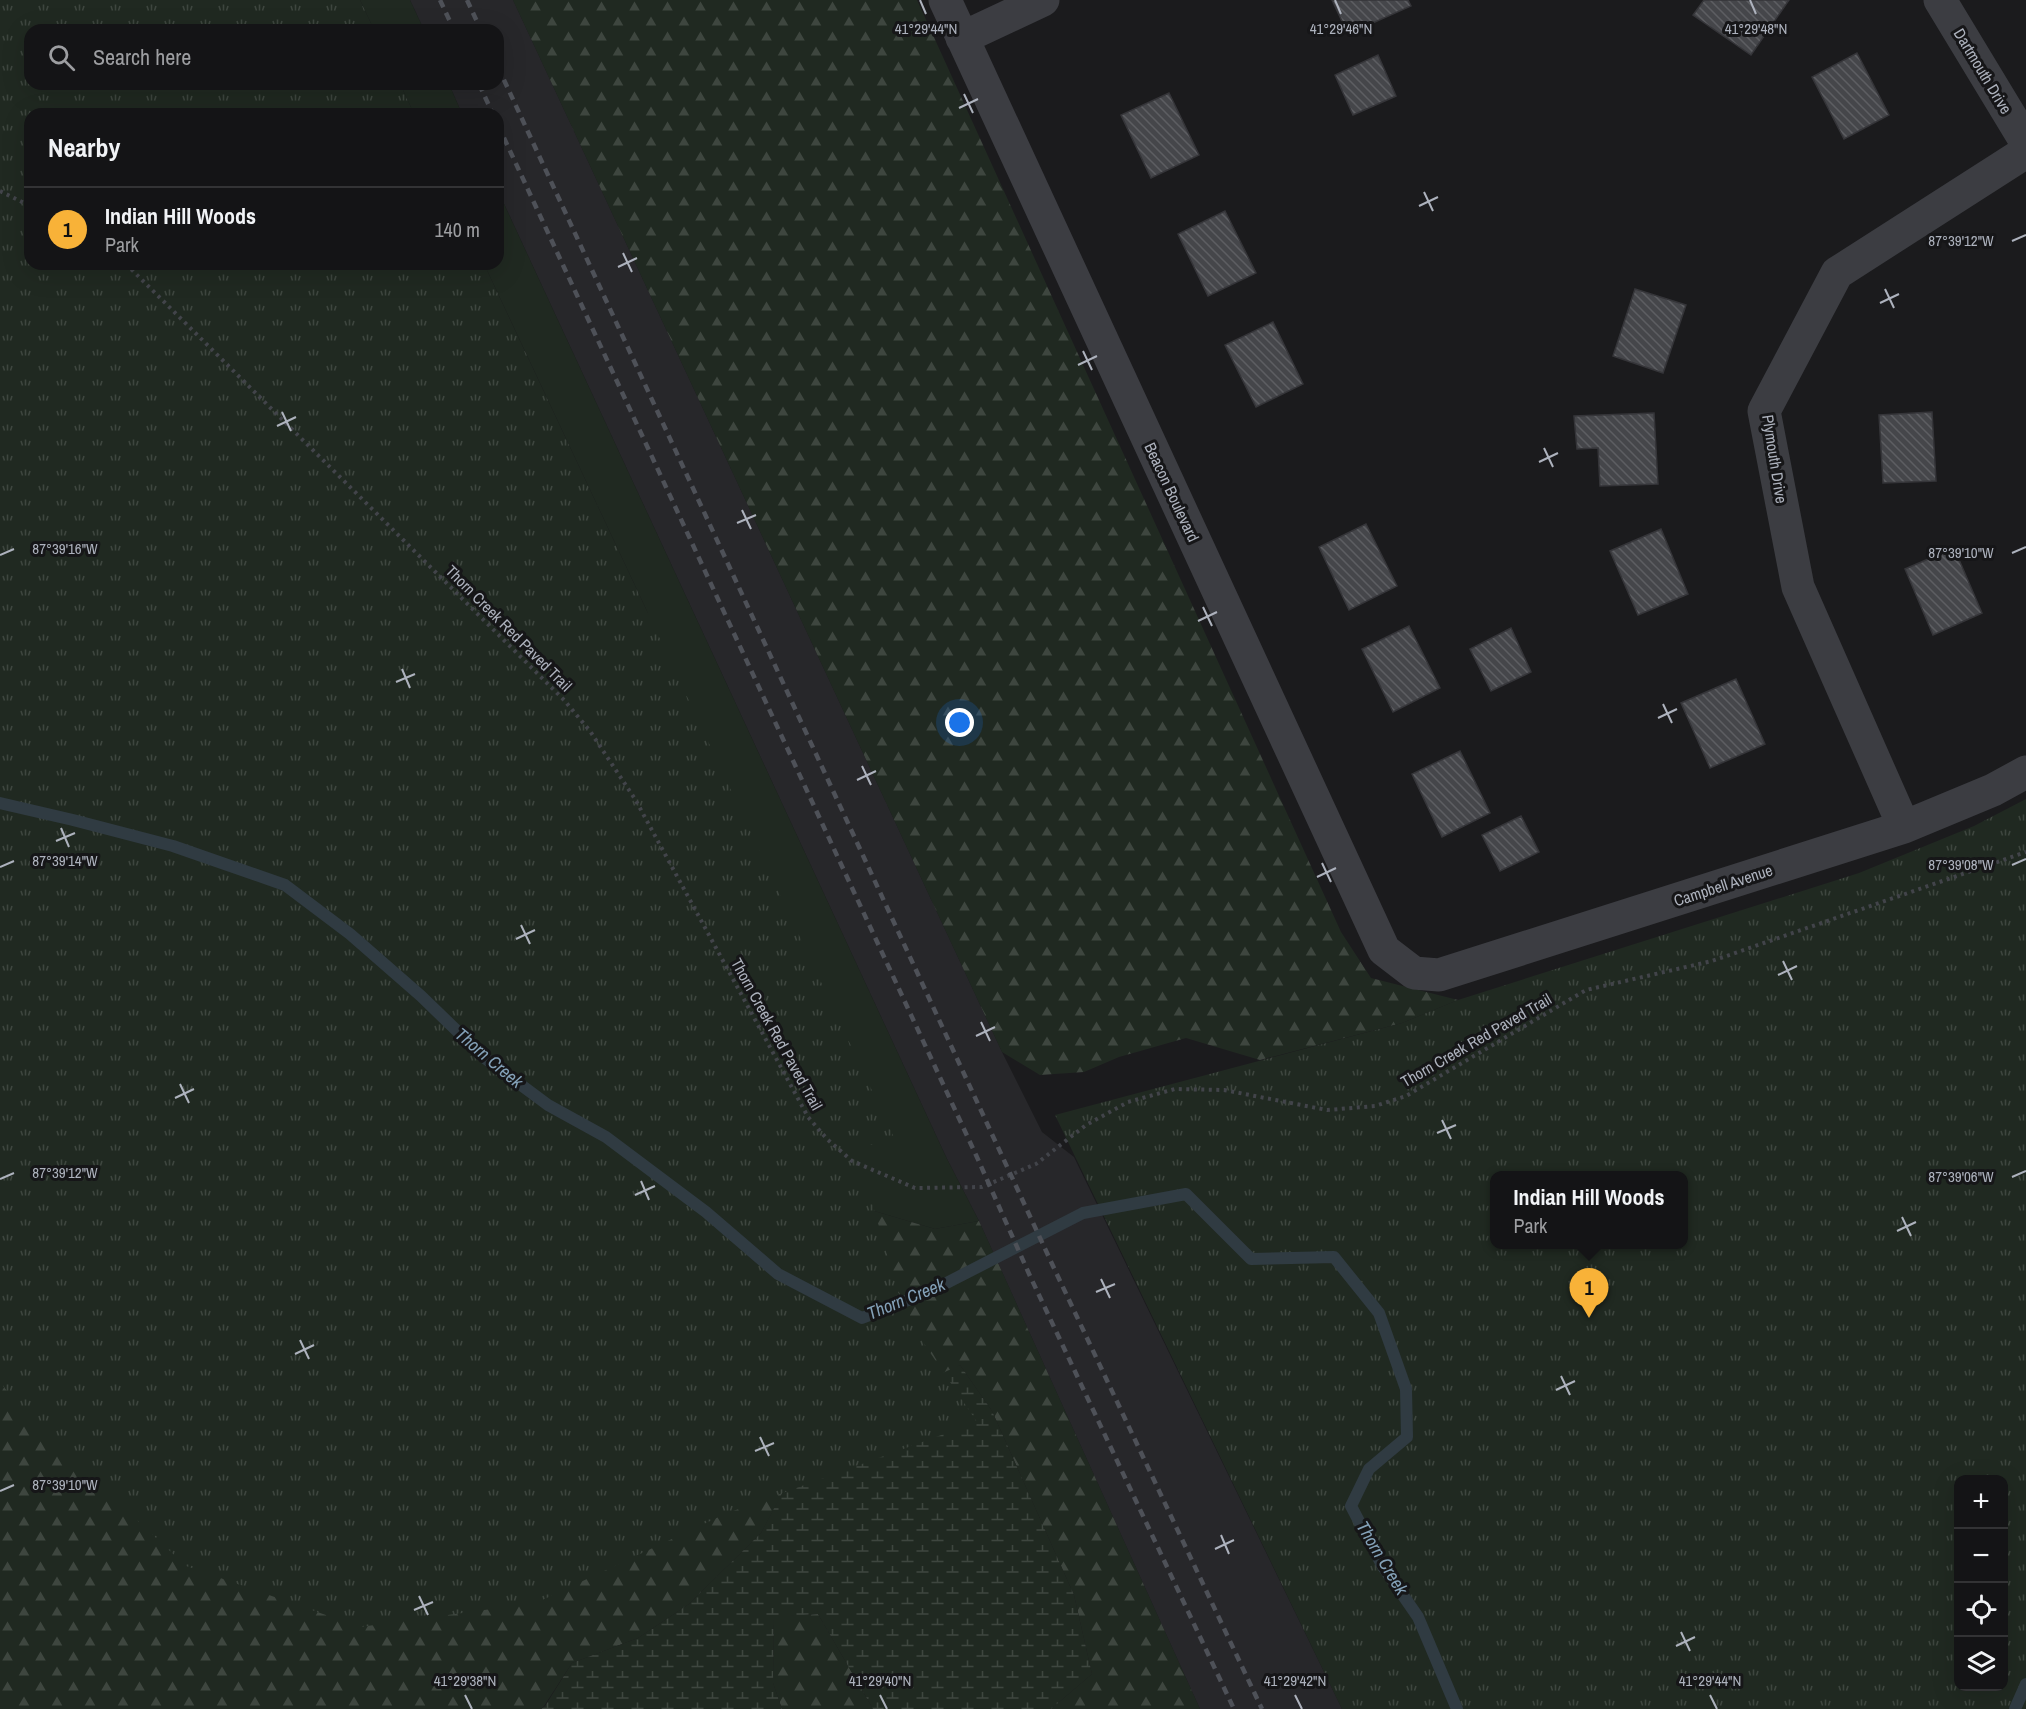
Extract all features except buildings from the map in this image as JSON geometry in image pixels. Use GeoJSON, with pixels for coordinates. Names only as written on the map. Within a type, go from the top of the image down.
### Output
{"type":"FeatureCollection","features":[{"type":"Feature","properties":{"kind":"street","name":"Beacon Boulevard"},"geometry":{"type":"LineString","coordinates":[[945,0],[1384,950],[1414,973]]}},
{"type":"Feature","properties":{"kind":"street"},"geometry":{"type":"LineString","coordinates":[[962,38],[1043,0]]}},
{"type":"Feature","properties":{"kind":"street","name":"Dartmouth Drive"},"geometry":{"type":"LineString","coordinates":[[1940,0],[2026,142]]}},
{"type":"Feature","properties":{"kind":"street","name":"Plymouth Drive"},"geometry":{"type":"LineString","coordinates":[[1904,827],[1797,587],[1764,411],[1837,273],[2026,152]]}},
{"type":"Feature","properties":{"kind":"street","name":"Campbell Avenue"},"geometry":{"type":"LineString","coordinates":[[1414,973],[1439,975],[1904,827],[1993,789],[2026,772]]}},
{"type":"Feature","properties":{"kind":"path"},"geometry":{"type":"LineString","coordinates":[[0,191],[24,203]]}},
{"type":"Feature","properties":{"kind":"path","name":"Thorn Creek Red Paved Trail"},"geometry":{"type":"LineString","coordinates":[[132,270],[564,700],[590,731],[635,799],[808,1117],[827,1139],[852,1161],[915,1188],[982,1187],[1036,1164],[1086,1125],[1128,1102],[1175,1089],[1224,1090],[1327,1110],[1376,1106],[1406,1096],[1586,990],[1712,961],[2026,852]]}},
{"type":"Feature","properties":{"kind":"shaded area"},"geometry":{"type":"Polygon","coordinates":[[[410,0],[513,0],[1002,1052],[1042,1132],[1074,1157],[1342,1709],[1200,1709],[979,1221],[947,1159],[504,204],[504,108],[459,108],[452,90],[504,90],[504,24],[421,24],[410,0]]]}},
{"type":"Feature","properties":{"kind":"green space"},"geometry":{"type":"Polygon","coordinates":[[[0,0],[360,0],[371,24],[24,24],[24,90],[403,90],[411,108],[24,108],[24,270],[487,270],[898,1146],[855,1144],[898,1292],[923,1342],[977,1422],[725,1514],[536,1603],[360,1627],[186,1566],[29,1419],[0,1382],[0,0]]]}},
{"type":"Feature","properties":{"kind":"green space"},"geometry":{"type":"Polygon","coordinates":[[[360,0],[410,0],[421,24],[371,24],[360,0]]]}},
{"type":"Feature","properties":{"kind":"green space"},"geometry":{"type":"Polygon","coordinates":[[[513,0],[917,0],[1341,932],[1371,978],[1458,1000],[1402,1023],[1260,1060],[1186,1038],[1119,1057],[1084,1072],[1040,1075],[1002,1052],[513,0]]]}},
{"type":"Feature","properties":{"kind":"green space"},"geometry":{"type":"Polygon","coordinates":[[[403,90],[452,90],[459,108],[411,108],[403,90]]]}},
{"type":"Feature","properties":{"kind":"green space"},"geometry":{"type":"Polygon","coordinates":[[[504,204],[947,1159],[979,1221],[935,1229],[874,1211],[646,609],[487,270],[504,270],[504,204]]]}},
{"type":"Feature","properties":{"kind":"green space"},"geometry":{"type":"Polygon","coordinates":[[[0,221],[24,255],[24,270],[35,270],[837,1183],[874,1211],[935,1229],[979,1221],[1200,1709],[1051,1709],[1092,1674],[1074,1595],[992,1411],[960,1365],[799,1463],[761,1533],[689,1604],[638,1638],[572,1663],[541,1709],[0,1709],[0,221]]]}},
{"type":"Feature","properties":{"kind":"green space"},"geometry":{"type":"Polygon","coordinates":[[[2026,799],[2026,1709],[1342,1709],[1055,1115],[1402,1023],[1458,1000],[1859,873],[1974,826],[2026,799]]]}},
{"type":"Feature","properties":{"kind":"green space"},"geometry":{"type":"Polygon","coordinates":[[[960,1365],[992,1411],[1074,1595],[1092,1674],[1051,1709],[873,1709],[818,1614],[774,1617],[773,1683],[782,1709],[541,1709],[572,1663],[638,1638],[689,1604],[761,1533],[798,1463],[875,1404],[960,1365]]]}},
{"type":"Feature","properties":{"kind":"green space"},"geometry":{"type":"Polygon","coordinates":[[[818,1614],[873,1709],[782,1709],[773,1683],[774,1616],[818,1614]]]}},
{"type":"Feature","properties":{"kind":"waterway","name":"Thorn Creek"},"geometry":{"type":"LineString","coordinates":[[0,803],[173,846],[285,885],[350,934],[421,996],[486,1059],[548,1105],[606,1137],[706,1212],[778,1274],[862,1318],[929,1292],[1083,1213],[1186,1194],[1251,1259],[1334,1257],[1379,1313],[1406,1389],[1407,1437],[1369,1469],[1351,1506],[1382,1565],[1418,1617],[1457,1709]]}},
{"type":"Feature","properties":{"kind":"waterway","name":"Thorn Creek"},"geometry":{"type":"LineString","coordinates":[[2015,1709],[2026,1684]]}},
{"type":"Feature","properties":{"kind":"railway"},"geometry":{"type":"LineString","coordinates":[[440,0],[451,24]]}},
{"type":"Feature","properties":{"kind":"railway"},"geometry":{"type":"LineString","coordinates":[[467,0],[478,24]]}},
{"type":"Feature","properties":{"kind":"railway"},"geometry":{"type":"LineString","coordinates":[[504,80],[1053,1266],[1262,1709]]}},
{"type":"Feature","properties":{"kind":"railway"},"geometry":{"type":"LineString","coordinates":[[482,90],[490,108]]}},
{"type":"Feature","properties":{"kind":"railway"},"geometry":{"type":"LineString","coordinates":[[504,138],[1030,1276],[1234,1709]]}},
{"type":"Feature","properties":{"kind":"place","name":"Indian Hill Woods"},"geometry":{"type":"Point","coordinates":[1589,1318]}}]}
